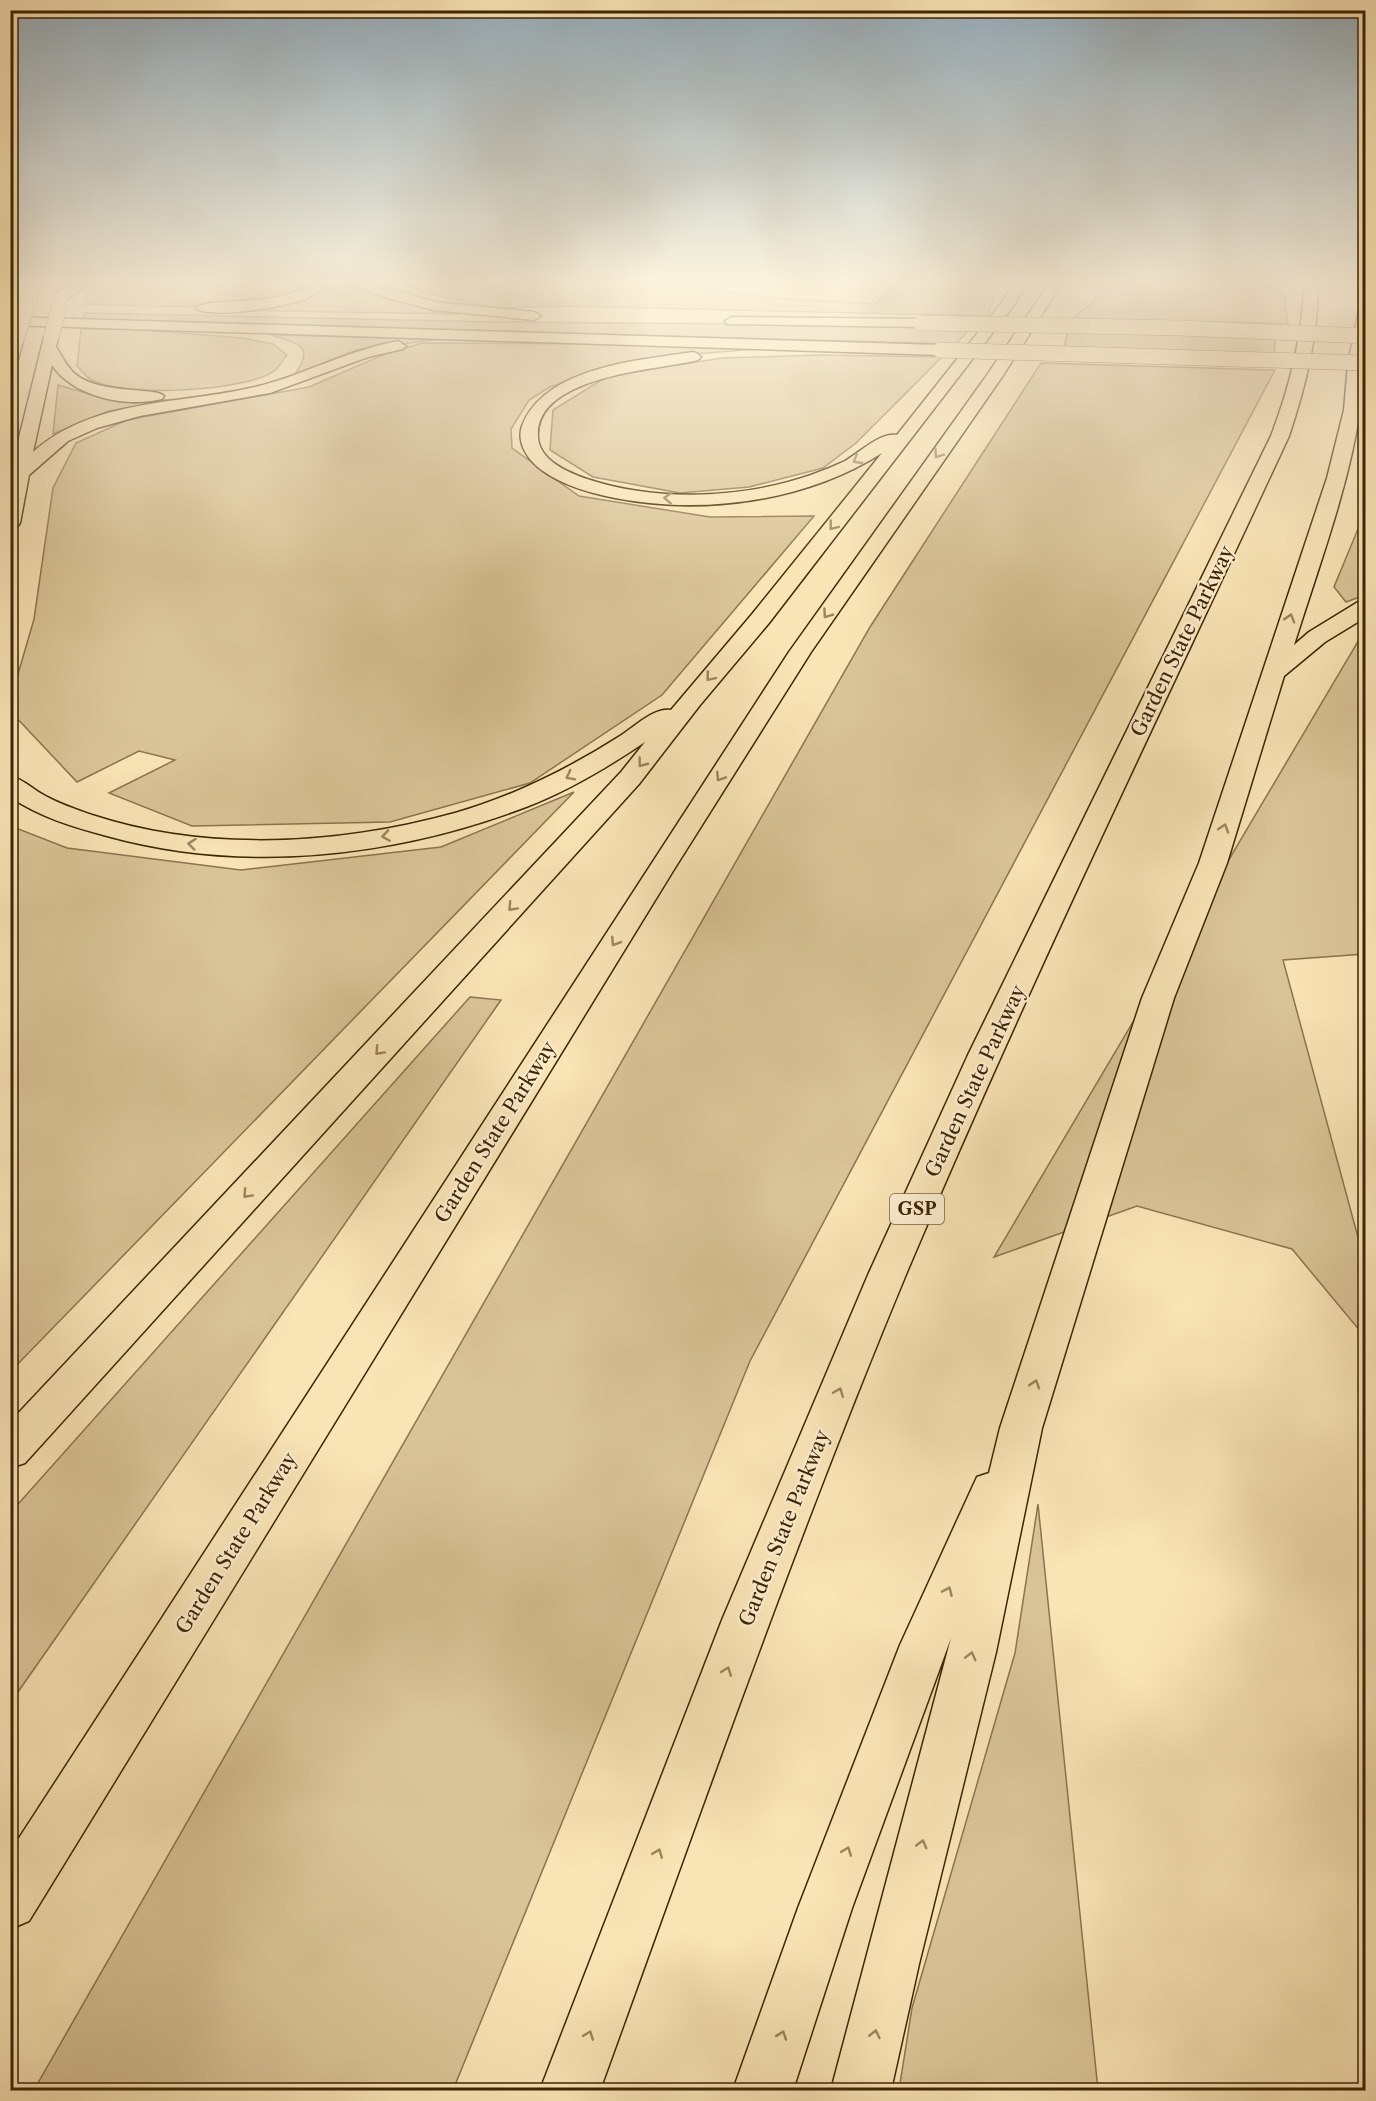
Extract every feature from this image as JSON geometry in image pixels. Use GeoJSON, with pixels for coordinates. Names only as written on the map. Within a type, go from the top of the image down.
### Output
{"type":"FeatureCollection","features":[{"type":"Feature","properties":{"kind":"highway"},"geometry":{"type":"LineString","coordinates":[[10,523],[40,380]]}},
{"type":"Feature","properties":{"kind":"highway"},"geometry":{"type":"LineString","coordinates":[[73,380],[93,389],[137,396],[183,396],[226,391],[264,380]]}},
{"type":"Feature","properties":{"kind":"highway"},"geometry":{"type":"LineString","coordinates":[[22,471],[66,435],[102,420],[136,411],[262,390],[289,380]]}},
{"type":"Feature","properties":{"kind":"highway"},"geometry":{"type":"LineString","coordinates":[[584,380],[557,393],[533,416],[528,437],[530,446],[540,459],[571,479],[624,494],[696,499],[762,492],[809,480],[847,466],[907,430]]}},
{"type":"Feature","properties":{"kind":"highway"},"geometry":{"type":"LineString","coordinates":[[10,1451],[630,778],[691,700],[761,618],[947,380]]}},
{"type":"Feature","properties":{"kind":"highway","name":"Garden State Parkway"},"geometry":{"type":"LineString","coordinates":[[10,1902],[794,662],[992,380]]}},
{"type":"Feature","properties":{"kind":"highway","name":"Garden State Parkway"},"geometry":{"type":"LineString","coordinates":[[570,2091],[746,1620],[887,1275],[986,1055],[1280,436],[1299,380]]}},
{"type":"Feature","properties":{"kind":"highway"},"geometry":{"type":"LineString","coordinates":[[861,2091],[891,1964],[972,1652],[1021,1428],[1158,998],[1213,863],[1274,674],[1336,478],[1352,410],[1355,380]]}},
{"type":"Feature","properties":{"kind":"highway"},"geometry":{"type":"LineString","coordinates":[[1352,410],[1365,429]]}},
{"type":"Feature","properties":{"kind":"highway"},"geometry":{"type":"LineString","coordinates":[[1274,674],[1317,637],[1365,607]]}},
{"type":"Feature","properties":{"kind":"highway"},"geometry":{"type":"LineString","coordinates":[[10,784],[35,801],[64,814],[108,830],[165,841],[201,845],[269,847],[373,838],[430,827],[470,816],[542,790],[606,758],[691,700]]}},
{"type":"Feature","properties":{"kind":"highway"},"geometry":{"type":"LineString","coordinates":[[763,2091],[825,1908],[924,1645],[1021,1428]]}},
{"type":"Feature","properties":{"kind":"shaded area"},"geometry":{"type":"Polygon","coordinates":[[[93,380],[250,380],[213,388],[184,390],[127,389],[93,380]]]}},
{"type":"Feature","properties":{"kind":"shaded area"},"geometry":{"type":"Polygon","coordinates":[[[325,380],[570,380],[550,387],[529,400],[511,429],[512,448],[579,496],[710,517],[814,516],[662,695],[530,783],[390,822],[192,826],[109,793],[175,760],[139,751],[77,782],[11,712],[11,698],[34,619],[53,488],[76,443],[127,420],[309,387],[325,380]]]}},
{"type":"Feature","properties":{"kind":"shaded area"},"geometry":{"type":"Polygon","coordinates":[[[601,380],[919,380],[856,443],[823,468],[749,487],[680,493],[593,477],[550,450],[553,410],[601,380]]]}},
{"type":"Feature","properties":{"kind":"shaded area"},"geometry":{"type":"Polygon","coordinates":[[[1030,380],[1270,380],[750,1361],[453,2090],[34,2090],[870,627],[1030,380]]]}},
{"type":"Feature","properties":{"kind":"shaded area"},"geometry":{"type":"Polygon","coordinates":[[[58,385],[89,394],[130,401],[188,399],[108,411],[53,434],[58,385]]]}},
{"type":"Feature","properties":{"kind":"shaded area"},"geometry":{"type":"Polygon","coordinates":[[[1365,512],[1365,595],[1346,602],[1334,587],[1365,512]]]}},
{"type":"Feature","properties":{"kind":"shaded area"},"geometry":{"type":"Polygon","coordinates":[[[1365,636],[1365,954],[1283,960],[1365,1263],[1365,1337],[1292,1249],[1137,1206],[994,1257],[1360,638],[1365,636]]]}},
{"type":"Feature","properties":{"kind":"shaded area"},"geometry":{"type":"Polygon","coordinates":[[[574,792],[11,1371],[11,826],[67,848],[241,870],[441,847],[574,792]]]}},
{"type":"Feature","properties":{"kind":"shaded area"},"geometry":{"type":"Polygon","coordinates":[[[470,997],[501,1000],[11,1702],[11,1512],[470,997]]]}},
{"type":"Feature","properties":{"kind":"shaded area"},"geometry":{"type":"Polygon","coordinates":[[[1038,1504],[1098,2090],[899,2090],[912,2008],[1015,1653],[1038,1504]]]}}]}
